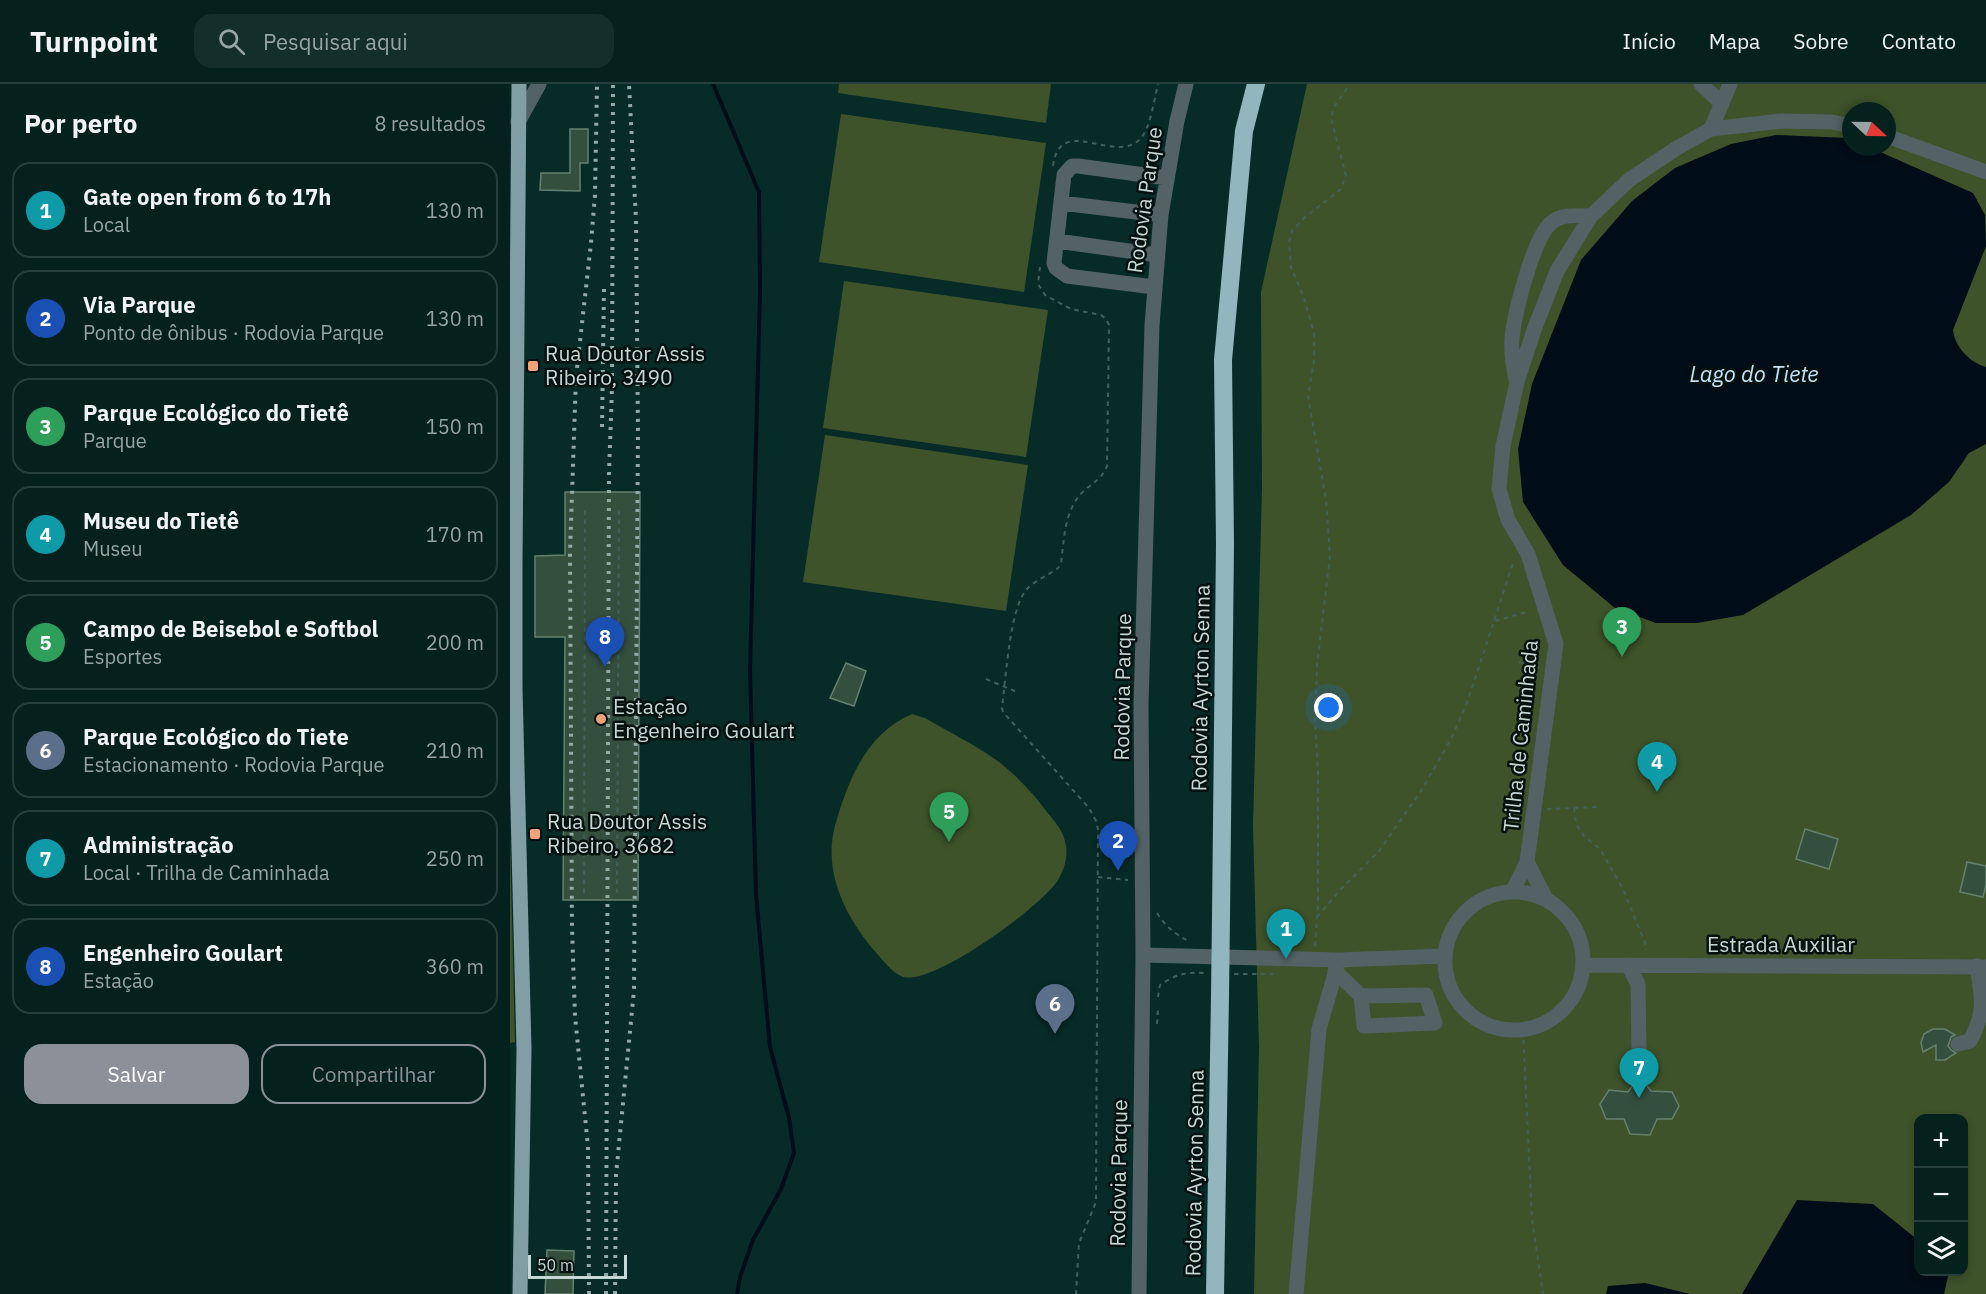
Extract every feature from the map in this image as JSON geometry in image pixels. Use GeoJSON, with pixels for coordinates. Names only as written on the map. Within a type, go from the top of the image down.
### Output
{"type":"FeatureCollection","features":[{"type":"Feature","properties":{"kind":"highway","name":"Rodovia Ayrton Senna"},"geometry":{"type":"LineString","coordinates":[[1215,1294],[1221,996],[1225,556],[1223,360],[1244,131],[1256,84]]}},
{"type":"Feature","properties":{"kind":"main road"},"geometry":{"type":"LineString","coordinates":[[519,84],[512,564],[513,688],[524,1049],[520,1294]]}},
{"type":"Feature","properties":{"kind":"street"},"geometry":{"type":"LineString","coordinates":[[518,122],[538,84]]}},
{"type":"Feature","properties":{"kind":"street","name":"Rodovia Parque"},"geometry":{"type":"LineString","coordinates":[[1139,1294],[1143,955],[1142,705],[1154,287],[1161,215],[1177,121],[1186,84]]}},
{"type":"Feature","properties":{"kind":"street"},"geometry":{"type":"LineString","coordinates":[[1701,84],[1722,104]]}},
{"type":"Feature","properties":{"kind":"street"},"geometry":{"type":"LineString","coordinates":[[1711,129],[1730,84]]}},
{"type":"Feature","properties":{"kind":"street","name":"Trilha de Caminhada"},"geometry":{"type":"LineString","coordinates":[[1523,1031],[1553,1019],[1575,996],[1584,965],[1582,944],[1574,925],[1560,909],[1546,899],[1513,890],[1527,862],[1556,644],[1528,553],[1508,520],[1499,489],[1503,446],[1517,382],[1534,330],[1557,271],[1591,216],[1629,180],[1677,148],[1711,129],[1781,121],[1842,124]]}},
{"type":"Feature","properties":{"kind":"street"},"geometry":{"type":"LineString","coordinates":[[1896,139],[1986,172]]}},
{"type":"Feature","properties":{"kind":"street"},"geometry":{"type":"LineString","coordinates":[[1154,287],[1067,276],[1061,273],[1054,262],[1064,176],[1072,166],[1167,178]]}},
{"type":"Feature","properties":{"kind":"street"},"geometry":{"type":"LineString","coordinates":[[1061,203],[1161,215]]}},
{"type":"Feature","properties":{"kind":"street"},"geometry":{"type":"LineString","coordinates":[[1517,382],[1512,359],[1512,337],[1520,296],[1538,243],[1550,223],[1563,216],[1591,216]]}},
{"type":"Feature","properties":{"kind":"street"},"geometry":{"type":"LineString","coordinates":[[1057,241],[1157,255]]}},
{"type":"Feature","properties":{"kind":"street","name":"Trilha de Caminhada"},"geometry":{"type":"LineString","coordinates":[[1527,862],[1546,899]]}},
{"type":"Feature","properties":{"kind":"street"},"geometry":{"type":"LineString","coordinates":[[1513,890],[1479,901],[1462,915],[1450,934],[1444,956],[1447,981],[1458,1003],[1464,1009],[1476,1020],[1498,1030],[1523,1031]]}},
{"type":"Feature","properties":{"kind":"street"},"geometry":{"type":"LineString","coordinates":[[1143,955],[1314,959],[1337,965],[1444,956]]}},
{"type":"Feature","properties":{"kind":"street"},"geometry":{"type":"LineString","coordinates":[[1628,964],[1638,984],[1639,1052]]}},
{"type":"Feature","properties":{"kind":"street"},"geometry":{"type":"LineString","coordinates":[[1337,965],[1361,996],[1364,1026],[1435,1023],[1426,995],[1361,996]]}},
{"type":"Feature","properties":{"kind":"street"},"geometry":{"type":"LineString","coordinates":[[1296,1294],[1319,1029],[1337,965]]}},
{"type":"Feature","properties":{"kind":"street","name":"Estrada Auxiliar"},"geometry":{"type":"LineString","coordinates":[[1584,965],[1982,967]]}},
{"type":"Feature","properties":{"kind":"street"},"geometry":{"type":"LineString","coordinates":[[1958,1044],[1970,1041],[1979,1024],[1983,1004],[1982,967]]}},
{"type":"Feature","properties":{"kind":"path"},"geometry":{"type":"LineString","coordinates":[[1052,177],[1055,153],[1061,145],[1069,141],[1124,147],[1134,144],[1143,136],[1158,84]]}},
{"type":"Feature","properties":{"kind":"path"},"geometry":{"type":"LineString","coordinates":[[1314,959],[1317,917],[1318,773],[1315,721],[1317,665],[1330,556],[1326,500],[1308,396],[1314,361],[1314,333],[1304,298],[1291,267],[1289,243],[1292,231],[1304,218],[1340,190],[1346,176],[1331,118],[1334,107],[1350,84]]}},
{"type":"Feature","properties":{"kind":"path"},"geometry":{"type":"LineString","coordinates":[[1041,260],[1038,284],[1045,295],[1071,309],[1101,315],[1109,325],[1107,465],[1104,474],[1080,494],[1071,507],[1061,564],[1027,590],[1018,607],[1013,623],[1003,712],[1089,808],[1096,821],[1098,877],[1096,1202],[1079,1243],[1076,1294]]}},
{"type":"Feature","properties":{"kind":"path"},"geometry":{"type":"LineString","coordinates":[[584,893],[585,509]]}},
{"type":"Feature","properties":{"kind":"path"},"geometry":{"type":"LineString","coordinates":[[617,893],[619,509]]}},
{"type":"Feature","properties":{"kind":"path"},"geometry":{"type":"LineString","coordinates":[[585,544],[589,537]]}},
{"type":"Feature","properties":{"kind":"path"},"geometry":{"type":"LineString","coordinates":[[615,537],[619,546]]}},
{"type":"Feature","properties":{"kind":"path"},"geometry":{"type":"LineString","coordinates":[[1317,917],[1379,851],[1421,791],[1451,739],[1467,703],[1495,621],[1511,564],[1528,553]]}},
{"type":"Feature","properties":{"kind":"path"},"geometry":{"type":"LineString","coordinates":[[1495,621],[1546,607]]}},
{"type":"Feature","properties":{"kind":"path"},"geometry":{"type":"LineString","coordinates":[[1519,662],[1553,671]]}},
{"type":"Feature","properties":{"kind":"path"},"geometry":{"type":"LineString","coordinates":[[986,680],[1017,692]]}},
{"type":"Feature","properties":{"kind":"path"},"geometry":{"type":"LineString","coordinates":[[1535,809],[1599,807]]}},
{"type":"Feature","properties":{"kind":"path"},"geometry":{"type":"LineString","coordinates":[[1574,808],[1576,824],[1584,836],[1600,849],[1623,889],[1645,943],[1649,965]]}},
{"type":"Feature","properties":{"kind":"path"},"geometry":{"type":"LineString","coordinates":[[1098,877],[1143,882]]}},
{"type":"Feature","properties":{"kind":"path"},"geometry":{"type":"LineString","coordinates":[[1523,1031],[1532,1219],[1544,1294]]}},
{"type":"Feature","properties":{"kind":"green space"},"geometry":{"type":"Polygon","coordinates":[[[839,84],[1051,84],[1046,123],[838,93],[839,84]]]}},
{"type":"Feature","properties":{"kind":"green space"},"geometry":{"type":"Polygon","coordinates":[[[1307,84],[1986,84],[1986,1294],[1254,1294],[1259,1047],[1253,826],[1262,489],[1261,292],[1307,84]]]}},
{"type":"Feature","properties":{"kind":"green space"},"geometry":{"type":"Polygon","coordinates":[[[841,114],[1046,143],[1024,292],[819,262],[841,114]]]}},
{"type":"Feature","properties":{"kind":"green space"},"geometry":{"type":"Polygon","coordinates":[[[844,281],[1048,310],[1026,457],[823,428],[844,281]]]}},
{"type":"Feature","properties":{"kind":"green space"},"geometry":{"type":"Polygon","coordinates":[[[825,435],[1028,465],[1006,611],[803,582],[825,435]]]}},
{"type":"Feature","properties":{"kind":"green space"},"geometry":{"type":"Polygon","coordinates":[[[912,714],[925,718],[972,744],[1012,773],[1059,827],[1065,841],[1066,855],[1064,868],[1058,880],[1031,908],[1010,925],[986,942],[938,969],[919,976],[904,977],[894,972],[882,960],[848,913],[835,879],[832,844],[846,792],[861,760],[882,733],[912,714]]]}},
{"type":"Feature","properties":{"kind":"green space"},"geometry":{"type":"Polygon","coordinates":[[[510,838],[515,1042],[510,1043],[510,838]]]}},
{"type":"Feature","properties":{"kind":"water","name":"Lago do Tiete"},"geometry":{"type":"Polygon","coordinates":[[[1776,135],[1842,138],[1842,156],[1889,156],[1973,193],[1985,215],[1986,246],[1953,330],[1964,353],[1974,362],[1986,367],[1986,444],[1969,453],[1949,482],[1911,515],[1743,615],[1697,623],[1656,623],[1615,608],[1563,565],[1523,502],[1518,449],[1532,384],[1581,260],[1632,201],[1675,168],[1731,144],[1776,135]]]}},
{"type":"Feature","properties":{"kind":"water"},"geometry":{"type":"Polygon","coordinates":[[[1797,1200],[1873,1204],[1914,1237],[1914,1276],[1948,1276],[1944,1294],[1742,1294],[1797,1200]]]}},
{"type":"Feature","properties":{"kind":"water"},"geometry":{"type":"Polygon","coordinates":[[[1645,1283],[1690,1294],[1606,1294],[1608,1286],[1645,1283]]]}},
{"type":"Feature","properties":{"kind":"building"},"geometry":{"type":"Polygon","coordinates":[[[570,129],[588,129],[588,163],[580,163],[580,191],[540,190],[541,173],[570,173],[570,129]]]}},
{"type":"Feature","properties":{"kind":"building","name":"Estação Engenheiro Goulart"},"geometry":{"type":"Polygon","coordinates":[[[565,492],[640,492],[638,900],[563,900],[565,637],[535,637],[535,556],[565,555],[565,492]]]}},
{"type":"Feature","properties":{"kind":"building"},"geometry":{"type":"Polygon","coordinates":[[[846,663],[866,671],[854,706],[830,698],[846,663]]]}},
{"type":"Feature","properties":{"kind":"building"},"geometry":{"type":"Polygon","coordinates":[[[1805,829],[1838,839],[1829,869],[1796,859],[1805,829]]]}},
{"type":"Feature","properties":{"kind":"building"},"geometry":{"type":"Polygon","coordinates":[[[1967,862],[1986,866],[1986,885],[1983,897],[1960,892],[1967,862]]]}},
{"type":"Feature","properties":{"kind":"building"},"geometry":{"type":"Polygon","coordinates":[[[1933,1029],[1945,1029],[1955,1035],[1951,1037],[1948,1046],[1956,1053],[1945,1060],[1936,1060],[1936,1045],[1923,1052],[1921,1043],[1924,1034],[1933,1029]]]}},
{"type":"Feature","properties":{"kind":"building"},"geometry":{"type":"Polygon","coordinates":[[[1639,1076],[1651,1091],[1672,1092],[1679,1106],[1672,1119],[1657,1119],[1650,1135],[1630,1134],[1624,1119],[1606,1119],[1600,1104],[1609,1090],[1628,1092],[1639,1076]]]}},
{"type":"Feature","properties":{"kind":"building"},"geometry":{"type":"Polygon","coordinates":[[[547,1250],[574,1251],[573,1294],[545,1294],[547,1250]]]}},
{"type":"Feature","properties":{"kind":"waterway"},"geometry":{"type":"LineString","coordinates":[[713,84],[759,192],[760,291],[750,670],[756,895],[770,1047],[789,1118],[794,1153],[781,1189],[753,1240],[740,1277],[737,1294]]}},
{"type":"Feature","properties":{"kind":"railway"},"geometry":{"type":"LineString","coordinates":[[589,1294],[588,1147],[575,1016],[572,929],[570,553],[576,377],[595,195],[597,84]]}},
{"type":"Feature","properties":{"kind":"railway"},"geometry":{"type":"LineString","coordinates":[[606,1294],[613,84]]}},
{"type":"Feature","properties":{"kind":"railway"},"geometry":{"type":"LineString","coordinates":[[615,1294],[616,1175],[634,990],[638,432],[636,220],[629,84]]}},
{"type":"Feature","properties":{"kind":"railway"},"geometry":{"type":"LineString","coordinates":[[602,427],[604,289]]}},
{"type":"Feature","properties":{"kind":"place","name":"Rua Doutor Assis Ribeiro, 3490"},"geometry":{"type":"Point","coordinates":[533,366]}},
{"type":"Feature","properties":{"kind":"place","name":"Parque Ecológico do Tietê"},"geometry":{"type":"Point","coordinates":[1622,657]}},
{"type":"Feature","properties":{"kind":"place","name":"Engenheiro Goulart"},"geometry":{"type":"Point","coordinates":[605,667]}},
{"type":"Feature","properties":{"kind":"place","name":"Estação Engenheiro Goulart"},"geometry":{"type":"Point","coordinates":[601,719]}},
{"type":"Feature","properties":{"kind":"place","name":"Museu do Tietê"},"geometry":{"type":"Point","coordinates":[1657,792]}},
{"type":"Feature","properties":{"kind":"place","name":"Rua Doutor Assis Ribeiro, 3682"},"geometry":{"type":"Point","coordinates":[535,834]}},
{"type":"Feature","properties":{"kind":"place","name":"Campo de Beisebol e Softbol"},"geometry":{"type":"Point","coordinates":[949,842]}},
{"type":"Feature","properties":{"kind":"place","name":"Via Parque"},"geometry":{"type":"Point","coordinates":[1118,871]}},
{"type":"Feature","properties":{"kind":"place","name":"Gate open from 6 to 17h"},"geometry":{"type":"Point","coordinates":[1286,959]}},
{"type":"Feature","properties":{"kind":"place","name":"Parque Ecológico do Tiete"},"geometry":{"type":"Point","coordinates":[1055,1034]}},
{"type":"Feature","properties":{"kind":"place","name":"Administração"},"geometry":{"type":"Point","coordinates":[1639,1098]}}]}
